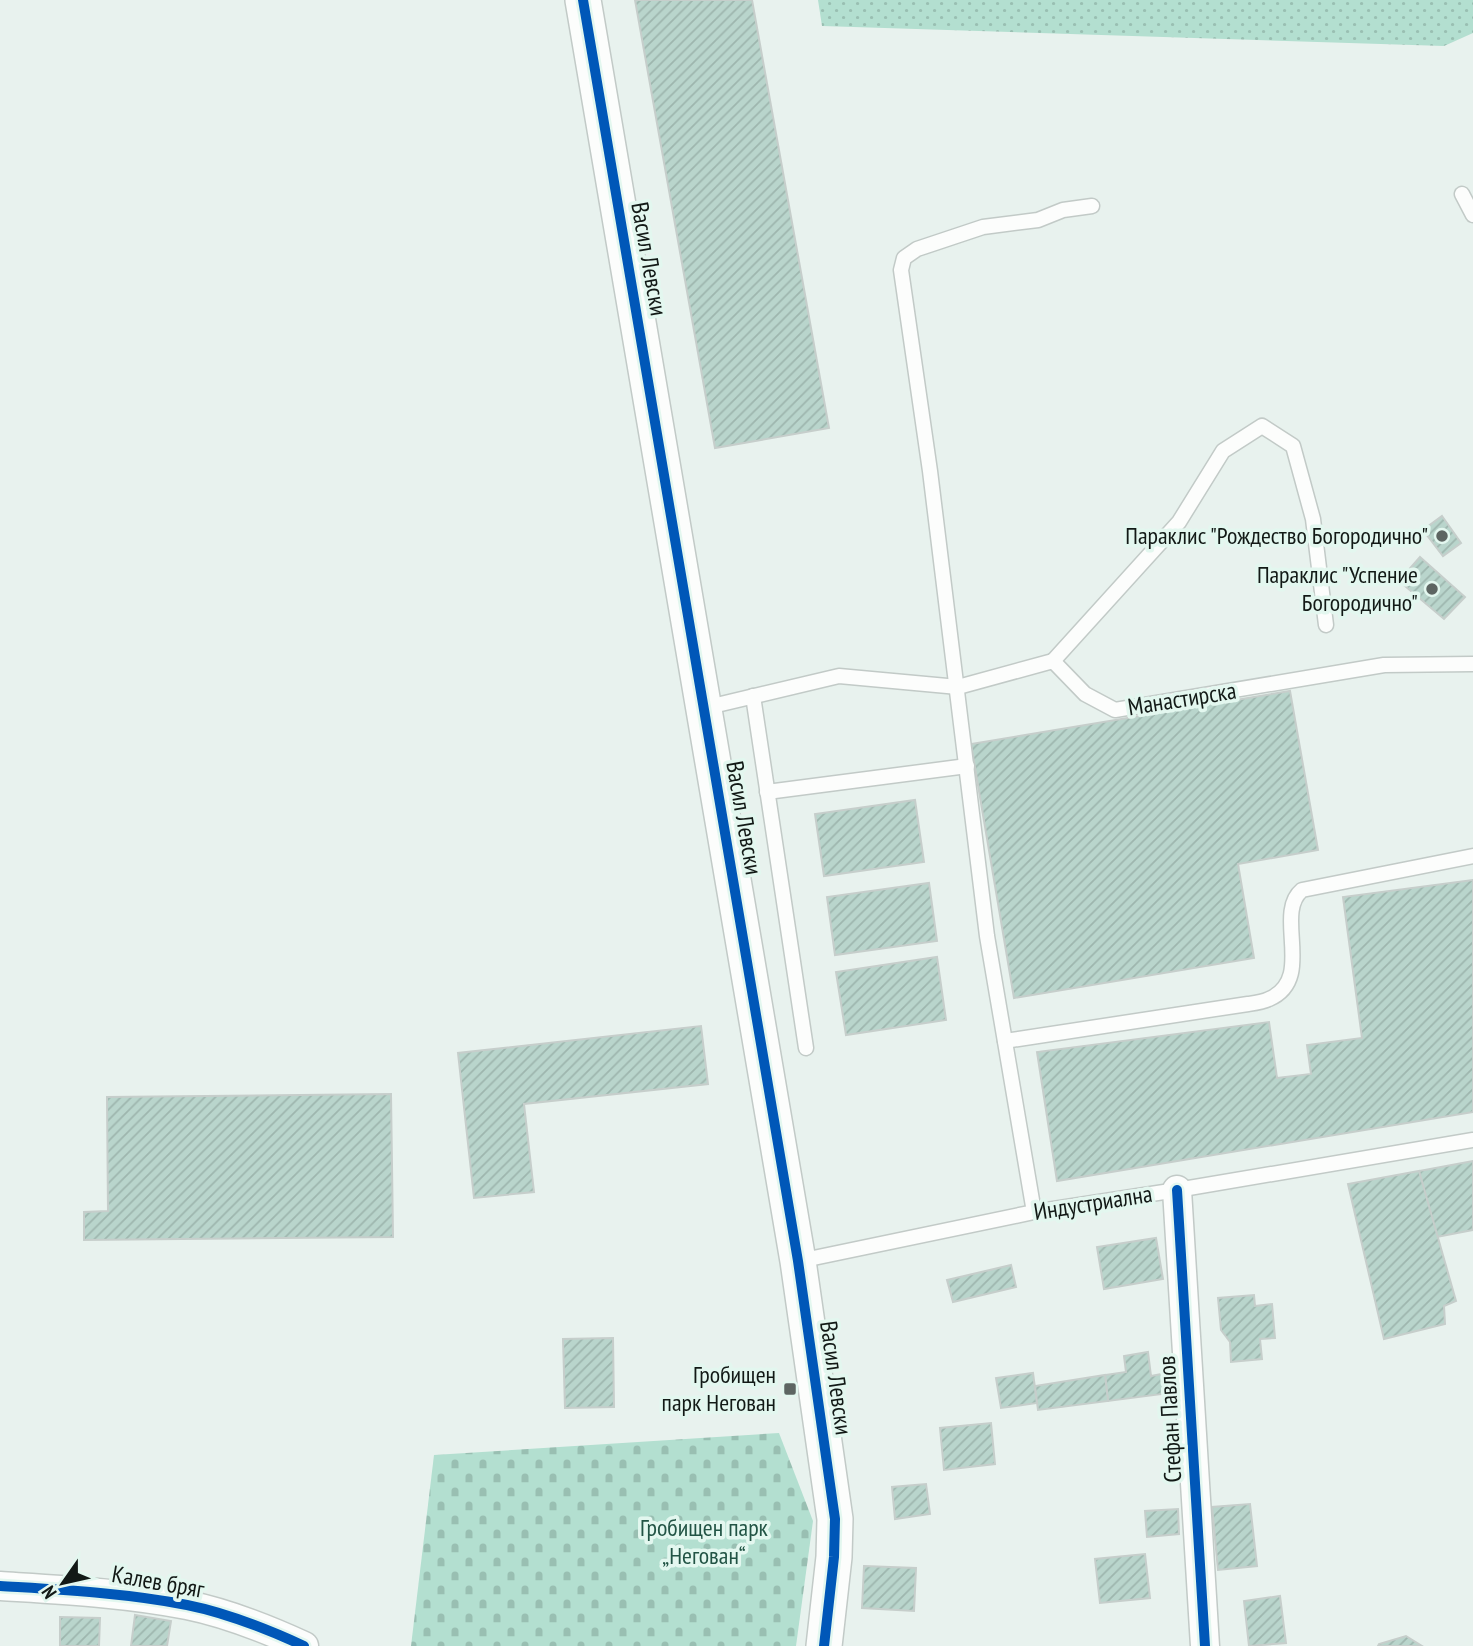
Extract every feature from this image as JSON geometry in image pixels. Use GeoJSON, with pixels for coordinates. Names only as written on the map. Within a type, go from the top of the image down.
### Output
{"type":"FeatureCollection","features":[{"type":"Feature","properties":{"kind":"street","name":"Васил Левски"},"geometry":{"type":"LineString","coordinates":[[583,0],[797,1261],[835,1519],[834,1557],[824,1646]]}},
{"type":"Feature","properties":{"kind":"street","name":"Стефан Павлов"},"geometry":{"type":"LineString","coordinates":[[1177,1190],[1205,1646]]}},
{"type":"Feature","properties":{"kind":"street","name":"Калев бряг"},"geometry":{"type":"LineString","coordinates":[[0,1586],[123,1595],[189,1606],[233,1618],[304,1646]]}},
{"type":"Feature","properties":{"kind":"lane"},"geometry":{"type":"LineString","coordinates":[[1462,194],[1473,215]]}},
{"type":"Feature","properties":{"kind":"lane"},"geometry":{"type":"LineString","coordinates":[[1034,1212],[987,936],[958,687],[901,271],[904,258],[917,250],[983,227],[1038,220],[1063,210],[1092,206]]}},
{"type":"Feature","properties":{"kind":"lane"},"geometry":{"type":"LineString","coordinates":[[704,708],[839,676],[958,687],[1053,661],[1179,522],[1223,451],[1262,426],[1293,446],[1314,519],[1326,625]]}},
{"type":"Feature","properties":{"kind":"lane","name":"Манастирска"},"geometry":{"type":"LineString","coordinates":[[1053,661],[1085,694],[1115,710],[1384,665],[1473,664]]}},
{"type":"Feature","properties":{"kind":"lane"},"geometry":{"type":"LineString","coordinates":[[753,696],[806,1048]]}},
{"type":"Feature","properties":{"kind":"lane"},"geometry":{"type":"LineString","coordinates":[[767,792],[967,766]]}},
{"type":"Feature","properties":{"kind":"lane"},"geometry":{"type":"LineString","coordinates":[[1005,1041],[1270,999],[1285,988],[1293,969],[1292,906],[1296,895],[1302,890],[1473,856]]}},
{"type":"Feature","properties":{"kind":"lane","name":"Индустриална"},"geometry":{"type":"LineString","coordinates":[[797,1261],[1034,1212],[1473,1140]]}},
{"type":"Feature","properties":{"kind":"green space"},"geometry":{"type":"Polygon","coordinates":[[[818,0],[1473,0],[1473,33],[1444,46],[822,26],[818,0]]]}},
{"type":"Feature","properties":{"kind":"green space","name":"Гробищен парк „Негован“"},"geometry":{"type":"Polygon","coordinates":[[[779,1433],[813,1521],[796,1646],[411,1646],[434,1455],[779,1433]]]}},
{"type":"Feature","properties":{"kind":"building"},"geometry":{"type":"Polygon","coordinates":[[[635,0],[752,0],[829,428],[715,448],[635,0]]]}},
{"type":"Feature","properties":{"kind":"building","name":"Параклис \"Рождество Богородично\""},"geometry":{"type":"Polygon","coordinates":[[[1442,516],[1461,543],[1443,556],[1423,530],[1442,516]]]}},
{"type":"Feature","properties":{"kind":"building","name":"Параклис \"Успение Богородично\""},"geometry":{"type":"Polygon","coordinates":[[[1420,557],[1465,597],[1444,619],[1399,581],[1420,557]]]}},
{"type":"Feature","properties":{"kind":"building"},"geometry":{"type":"Polygon","coordinates":[[[1290,691],[1318,850],[1238,864],[1254,958],[1014,998],[971,744],[1290,691]]]}},
{"type":"Feature","properties":{"kind":"building"},"geometry":{"type":"Polygon","coordinates":[[[915,800],[924,862],[824,876],[815,814],[915,800]]]}},
{"type":"Feature","properties":{"kind":"building"},"geometry":{"type":"Polygon","coordinates":[[[1473,880],[1473,1112],[1057,1181],[1037,1052],[1269,1022],[1277,1078],[1311,1074],[1307,1045],[1362,1038],[1343,897],[1473,880]]]}},
{"type":"Feature","properties":{"kind":"building"},"geometry":{"type":"Polygon","coordinates":[[[929,883],[937,941],[835,955],[827,897],[929,883]]]}},
{"type":"Feature","properties":{"kind":"building"},"geometry":{"type":"Polygon","coordinates":[[[937,957],[946,1020],[846,1035],[836,972],[937,957]]]}},
{"type":"Feature","properties":{"kind":"building"},"geometry":{"type":"Polygon","coordinates":[[[701,1026],[708,1084],[524,1104],[534,1192],[474,1198],[458,1053],[701,1026]]]}},
{"type":"Feature","properties":{"kind":"building"},"geometry":{"type":"Polygon","coordinates":[[[391,1094],[393,1237],[84,1240],[84,1212],[108,1211],[107,1097],[391,1094]]]}},
{"type":"Feature","properties":{"kind":"building"},"geometry":{"type":"Polygon","coordinates":[[[1473,1161],[1473,1230],[1431,1238],[1419,1171],[1473,1161]]]}},
{"type":"Feature","properties":{"kind":"building"},"geometry":{"type":"Polygon","coordinates":[[[1419,1171],[1456,1301],[1444,1306],[1445,1324],[1384,1339],[1348,1184],[1419,1171]]]}},
{"type":"Feature","properties":{"kind":"building"},"geometry":{"type":"Polygon","coordinates":[[[1156,1238],[1163,1279],[1104,1289],[1097,1247],[1156,1238]]]}},
{"type":"Feature","properties":{"kind":"building"},"geometry":{"type":"Polygon","coordinates":[[[1011,1265],[1016,1287],[953,1302],[947,1280],[1011,1265]]]}},
{"type":"Feature","properties":{"kind":"building"},"geometry":{"type":"Polygon","coordinates":[[[1254,1295],[1255,1306],[1272,1304],[1275,1338],[1260,1339],[1262,1359],[1231,1362],[1230,1342],[1221,1330],[1218,1298],[1254,1295]]]}},
{"type":"Feature","properties":{"kind":"building"},"geometry":{"type":"Polygon","coordinates":[[[613,1338],[614,1407],[565,1408],[563,1339],[613,1338]]]}},
{"type":"Feature","properties":{"kind":"building"},"geometry":{"type":"Polygon","coordinates":[[[1148,1352],[1151,1376],[1167,1373],[1170,1393],[1108,1401],[1105,1375],[1126,1372],[1124,1356],[1148,1352]]]}},
{"type":"Feature","properties":{"kind":"building"},"geometry":{"type":"Polygon","coordinates":[[[1033,1373],[1037,1403],[1001,1408],[996,1378],[1033,1373]]]}},
{"type":"Feature","properties":{"kind":"building"},"geometry":{"type":"Polygon","coordinates":[[[1105,1375],[1108,1401],[1038,1410],[1035,1386],[1105,1375]]]}},
{"type":"Feature","properties":{"kind":"building"},"geometry":{"type":"Polygon","coordinates":[[[991,1423],[995,1464],[944,1470],[940,1428],[991,1423]]]}},
{"type":"Feature","properties":{"kind":"building"},"geometry":{"type":"Polygon","coordinates":[[[926,1484],[930,1514],[895,1519],[892,1487],[926,1484]]]}},
{"type":"Feature","properties":{"kind":"building"},"geometry":{"type":"Polygon","coordinates":[[[1250,1504],[1257,1566],[1218,1570],[1212,1507],[1250,1504]]]}},
{"type":"Feature","properties":{"kind":"building"},"geometry":{"type":"Polygon","coordinates":[[[1178,1509],[1179,1534],[1147,1537],[1145,1511],[1178,1509]]]}},
{"type":"Feature","properties":{"kind":"building"},"geometry":{"type":"Polygon","coordinates":[[[1145,1554],[1150,1598],[1100,1603],[1095,1559],[1145,1554]]]}},
{"type":"Feature","properties":{"kind":"building"},"geometry":{"type":"Polygon","coordinates":[[[864,1566],[916,1568],[914,1611],[862,1608],[864,1566]]]}},
{"type":"Feature","properties":{"kind":"building"},"geometry":{"type":"Polygon","coordinates":[[[1280,1596],[1286,1643],[1249,1646],[1244,1601],[1280,1596]]]}},
{"type":"Feature","properties":{"kind":"building"},"geometry":{"type":"Polygon","coordinates":[[[135,1615],[171,1621],[167,1646],[131,1646],[135,1615]]]}},
{"type":"Feature","properties":{"kind":"building"},"geometry":{"type":"Polygon","coordinates":[[[60,1617],[100,1618],[99,1646],[60,1646],[60,1617]]]}},
{"type":"Feature","properties":{"kind":"building"},"geometry":{"type":"Polygon","coordinates":[[[1406,1636],[1422,1646],[1378,1646],[1379,1644],[1406,1636]]]}},
{"type":"Feature","properties":{"kind":"cycle path"},"geometry":{"type":"LineString","coordinates":[[583,0],[798,1261],[835,1519],[834,1557],[824,1646]]}},
{"type":"Feature","properties":{"kind":"cycle path"},"geometry":{"type":"LineString","coordinates":[[1177,1190],[1205,1646]]}},
{"type":"Feature","properties":{"kind":"cycle path"},"geometry":{"type":"LineString","coordinates":[[0,1586],[117,1595],[187,1605],[247,1622],[304,1646]]}},
{"type":"Feature","properties":{"kind":"place","name":"Параклис \"Рождество Богородично\""},"geometry":{"type":"Point","coordinates":[1442,536]}},
{"type":"Feature","properties":{"kind":"place","name":"Параклис \"Успение Богородично\""},"geometry":{"type":"Point","coordinates":[1432,589]}},
{"type":"Feature","properties":{"kind":"place","name":"Гробищен парк Негован"},"geometry":{"type":"Point","coordinates":[790,1389]}}]}
